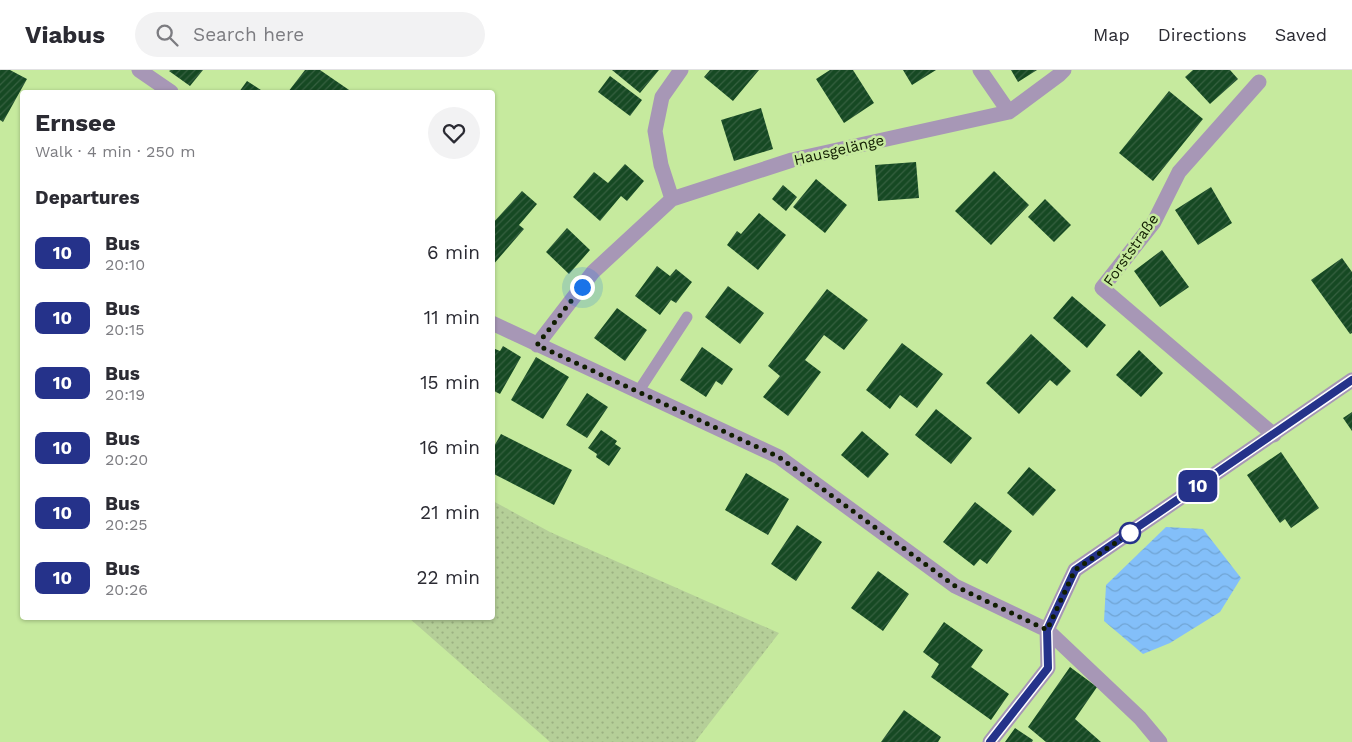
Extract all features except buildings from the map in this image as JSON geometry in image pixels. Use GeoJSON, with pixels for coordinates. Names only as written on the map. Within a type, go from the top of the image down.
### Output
{"type":"FeatureCollection","features":[{"type":"Feature","properties":{"kind":"street"},"geometry":{"type":"LineString","coordinates":[[139,70],[168,90]]}},
{"type":"Feature","properties":{"kind":"street"},"geometry":{"type":"LineString","coordinates":[[672,200],[661,165],[655,131],[662,97],[681,70]]}},
{"type":"Feature","properties":{"kind":"street"},"geometry":{"type":"LineString","coordinates":[[980,70],[1009,112]]}},
{"type":"Feature","properties":{"kind":"street","name":"Hausgelänge"},"geometry":{"type":"LineString","coordinates":[[537,345],[593,272],[672,200],[792,160],[1009,112],[1064,70]]}},
{"type":"Feature","properties":{"kind":"street","name":"Forststraße"},"geometry":{"type":"LineString","coordinates":[[1259,82],[1179,172],[1154,222],[1102,288],[1274,435]]}},
{"type":"Feature","properties":{"kind":"street"},"geometry":{"type":"LineString","coordinates":[[495,324],[779,457],[955,586],[1047,630],[1140,718],[1160,742]]}},
{"type":"Feature","properties":{"kind":"street"},"geometry":{"type":"LineString","coordinates":[[990,742],[1048,668],[1047,630],[1075,570],[1352,380]]}},
{"type":"Feature","properties":{"kind":"lane"},"geometry":{"type":"LineString","coordinates":[[638,392],[687,317]]}},
{"type":"Feature","properties":{"kind":"green space"},"geometry":{"type":"Polygon","coordinates":[[[495,502],[550,532],[779,633],[695,742],[550,742],[411,620],[495,620],[495,502]]]}},
{"type":"Feature","properties":{"kind":"water"},"geometry":{"type":"Polygon","coordinates":[[[1166,527],[1203,529],[1241,578],[1220,612],[1170,643],[1143,654],[1104,621],[1106,585],[1166,527]]]}},
{"type":"Feature","properties":{"kind":"bus line","name":"10"},"geometry":{"type":"LineString","coordinates":[[990,742],[1048,668],[1047,630],[1075,570],[1352,380]]}},
{"type":"Feature","properties":{"kind":"route"},"geometry":{"type":"LineString","coordinates":[[582,287],[537,345],[779,457],[955,586],[1047,630],[1075,570],[1130,533]]}}]}
